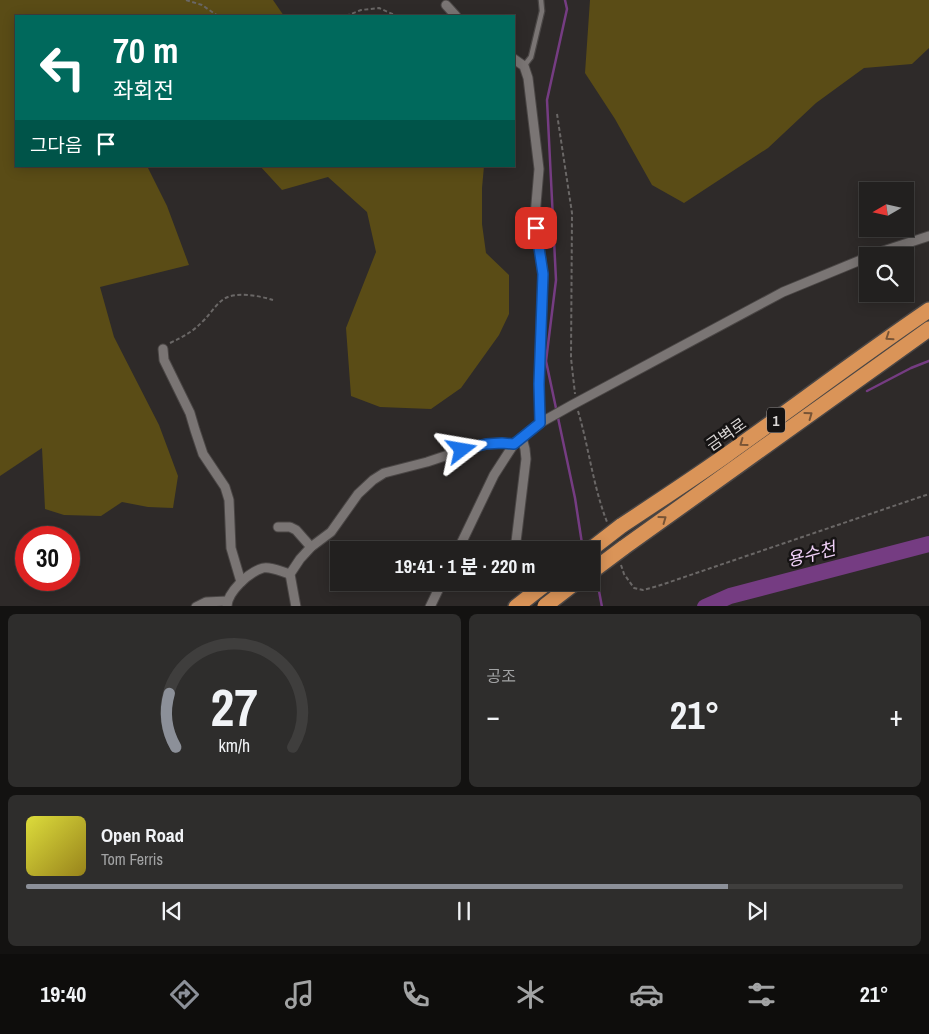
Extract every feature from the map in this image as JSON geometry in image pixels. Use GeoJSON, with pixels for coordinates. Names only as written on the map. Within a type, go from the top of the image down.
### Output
{"type":"FeatureCollection","features":[{"type":"Feature","properties":{"kind":"highway","name":"금벽로"},"geometry":{"type":"LineString","coordinates":[[599,541],[615,525],[723,458],[872,349],[929,310]]}},
{"type":"Feature","properties":{"kind":"highway","name":"금벽로"},"geometry":{"type":"LineString","coordinates":[[600,565],[929,329]]}},
{"type":"Feature","properties":{"kind":"highway"},"geometry":{"type":"LineString","coordinates":[[516,606],[536,591]]}},
{"type":"Feature","properties":{"kind":"highway"},"geometry":{"type":"LineString","coordinates":[[544,606],[564,591]]}},
{"type":"Feature","properties":{"kind":"street"},"geometry":{"type":"LineString","coordinates":[[446,5],[455,15]]}},
{"type":"Feature","properties":{"kind":"street"},"geometry":{"type":"LineString","coordinates":[[515,60],[524,66],[528,78],[539,169],[535,216],[543,274],[539,384],[540,423]]}},
{"type":"Feature","properties":{"kind":"street"},"geometry":{"type":"LineString","coordinates":[[895,247],[929,236]]}},
{"type":"Feature","properties":{"kind":"street"},"geometry":{"type":"LineString","coordinates":[[462,541],[494,475],[518,441],[540,423],[782,292],[859,260]]}},
{"type":"Feature","properties":{"kind":"street"},"geometry":{"type":"LineString","coordinates":[[162,349],[164,360],[190,413],[203,454],[230,500],[231,548],[241,582]]}},
{"type":"Feature","properties":{"kind":"street"},"geometry":{"type":"LineString","coordinates":[[296,606],[290,574],[311,547],[331,532],[358,494],[373,480],[384,473],[427,462],[462,450],[486,444],[518,441]]}},
{"type":"Feature","properties":{"kind":"street"},"geometry":{"type":"LineString","coordinates":[[516,541],[526,459],[525,449],[518,441]]}},
{"type":"Feature","properties":{"kind":"street"},"geometry":{"type":"LineString","coordinates":[[278,527],[290,527],[296,530],[311,547]]}},
{"type":"Feature","properties":{"kind":"street"},"geometry":{"type":"LineString","coordinates":[[196,606],[206,602],[227,604],[241,582],[251,574],[264,568],[290,574]]}},
{"type":"Feature","properties":{"kind":"street"},"geometry":{"type":"LineString","coordinates":[[430,606],[438,591]]}},
{"type":"Feature","properties":{"kind":"lane"},"geometry":{"type":"LineString","coordinates":[[524,66],[531,57],[542,11],[541,0]]}},
{"type":"Feature","properties":{"kind":"path"},"geometry":{"type":"LineString","coordinates":[[186,0],[202,5],[217,15]]}},
{"type":"Feature","properties":{"kind":"path"},"geometry":{"type":"LineString","coordinates":[[348,15],[361,10],[379,8],[395,15]]}},
{"type":"Feature","properties":{"kind":"path"},"geometry":{"type":"LineString","coordinates":[[557,114],[572,213],[571,358],[574,404],[600,506],[615,525]]}},
{"type":"Feature","properties":{"kind":"path"},"geometry":{"type":"LineString","coordinates":[[162,349],[187,335],[224,299],[235,295],[262,296],[273,300]]}},
{"type":"Feature","properties":{"kind":"path"},"geometry":{"type":"LineString","coordinates":[[621,566],[634,588],[643,590],[929,494]]}},
{"type":"Feature","properties":{"kind":"shaded area"},"geometry":{"type":"Polygon","coordinates":[[[0,0],[273,0],[283,15],[15,15],[15,167],[148,167],[167,206],[189,265],[100,287],[114,337],[159,425],[178,476],[173,508],[148,507],[122,502],[101,516],[64,515],[45,509],[42,448],[0,476],[0,0]]]}},
{"type":"Feature","properties":{"kind":"shaded area"},"geometry":{"type":"Polygon","coordinates":[[[590,0],[929,0],[929,48],[912,64],[864,68],[816,103],[768,148],[684,203],[652,185],[615,119],[585,73],[590,0]]]}},
{"type":"Feature","properties":{"kind":"shaded area"},"geometry":{"type":"Polygon","coordinates":[[[261,167],[484,167],[482,224],[486,253],[509,275],[509,314],[499,335],[461,388],[431,409],[380,407],[351,396],[346,328],[376,252],[367,212],[328,177],[282,190],[261,167]]]}},
{"type":"Feature","properties":{"kind":"waterway"},"geometry":{"type":"LineString","coordinates":[[565,0],[567,9],[547,100],[556,280],[546,361],[575,498],[582,541]]}},
{"type":"Feature","properties":{"kind":"waterway"},"geometry":{"type":"LineString","coordinates":[[867,391],[911,368],[929,361]]}},
{"type":"Feature","properties":{"kind":"waterway","name":"용수천"},"geometry":{"type":"LineString","coordinates":[[707,606],[730,596],[929,544]]}},
{"type":"Feature","properties":{"kind":"waterway"},"geometry":{"type":"LineString","coordinates":[[599,591],[602,606]]}},
{"type":"Feature","properties":{"kind":"route"},"geometry":{"type":"LineString","coordinates":[[462,450],[486,444],[514,444],[540,423],[539,384],[543,274],[536,228]]}}]}
